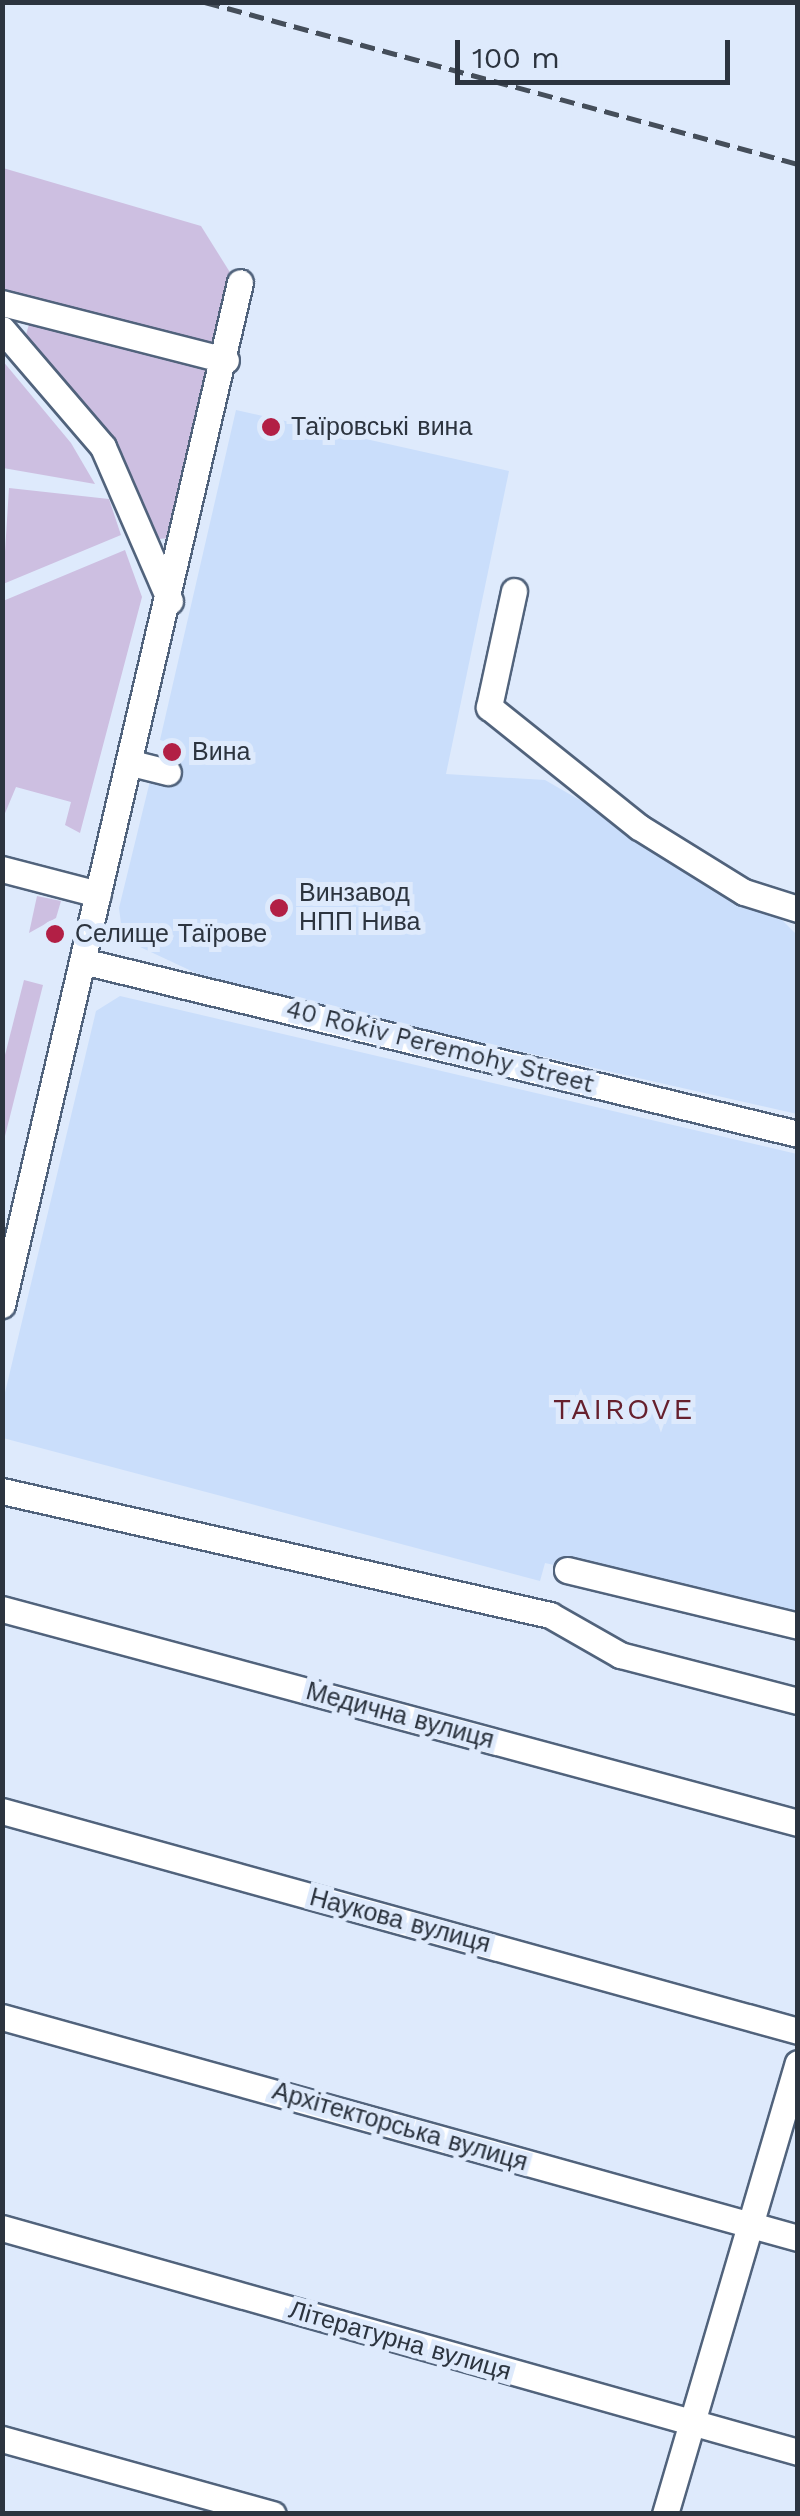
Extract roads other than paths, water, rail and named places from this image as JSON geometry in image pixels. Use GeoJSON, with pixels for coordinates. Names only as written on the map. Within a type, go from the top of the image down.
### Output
{"type":"FeatureCollection","features":[{"type":"Feature","properties":{"kind":"street"},"geometry":{"type":"LineString","coordinates":[[2,1305],[170,601],[226,360],[240,282]]}},
{"type":"Feature","properties":{"kind":"street"},"geometry":{"type":"LineString","coordinates":[[2,302],[226,360]]}},
{"type":"Feature","properties":{"kind":"street"},"geometry":{"type":"LineString","coordinates":[[2,329],[102,446],[170,601]]}},
{"type":"Feature","properties":{"kind":"street"},"geometry":{"type":"LineString","coordinates":[[514,591],[488,707],[639,826],[744,892],[798,909]]}},
{"type":"Feature","properties":{"kind":"street"},"geometry":{"type":"LineString","coordinates":[[131,762],[168,772]]}},
{"type":"Feature","properties":{"kind":"street"},"geometry":{"type":"LineString","coordinates":[[2,869],[98,894]]}},
{"type":"Feature","properties":{"kind":"street","name":"40 Rokiv Peremohy Street"},"geometry":{"type":"LineString","coordinates":[[82,960],[798,1134]]}},
{"type":"Feature","properties":{"kind":"street"},"geometry":{"type":"LineString","coordinates":[[2,1490],[550,1615],[620,1655],[798,1701]]}},
{"type":"Feature","properties":{"kind":"street"},"geometry":{"type":"LineString","coordinates":[[567,1570],[798,1626]]}},
{"type":"Feature","properties":{"kind":"street","name":"Медична вулиця"},"geometry":{"type":"LineString","coordinates":[[2,1609],[798,1823]]}},
{"type":"Feature","properties":{"kind":"street","name":"Наукова вулиця"},"geometry":{"type":"LineString","coordinates":[[2,1812],[798,2030]]}},
{"type":"Feature","properties":{"kind":"street","name":"Архітекторська вулиця"},"geometry":{"type":"LineString","coordinates":[[2,2017],[798,2238]]}},
{"type":"Feature","properties":{"kind":"street"},"geometry":{"type":"LineString","coordinates":[[665,2514],[798,2063]]}},
{"type":"Feature","properties":{"kind":"street","name":"Літературна вулиця"},"geometry":{"type":"LineString","coordinates":[[2,2228],[798,2452]]}},
{"type":"Feature","properties":{"kind":"street"},"geometry":{"type":"LineString","coordinates":[[2,2439],[272,2514]]}},
{"type":"Feature","properties":{"kind":"railway"},"geometry":{"type":"LineString","coordinates":[[205,2],[798,164]]}},
{"type":"Feature","properties":{"kind":"place","name":"Таїровські вина"},"geometry":{"type":"Point","coordinates":[271,427]}},
{"type":"Feature","properties":{"kind":"place","name":"Вина"},"geometry":{"type":"Point","coordinates":[172,752]}},
{"type":"Feature","properties":{"kind":"place","name":"Винзавод НПП Нива"},"geometry":{"type":"Point","coordinates":[279,908]}},
{"type":"Feature","properties":{"kind":"place","name":"Селище Таїрове"},"geometry":{"type":"Point","coordinates":[55,934]}},
{"type":"Feature","properties":{"kind":"district","name":"TAIROVE"},"geometry":{"type":"Point","coordinates":[624,1409]}}]}
